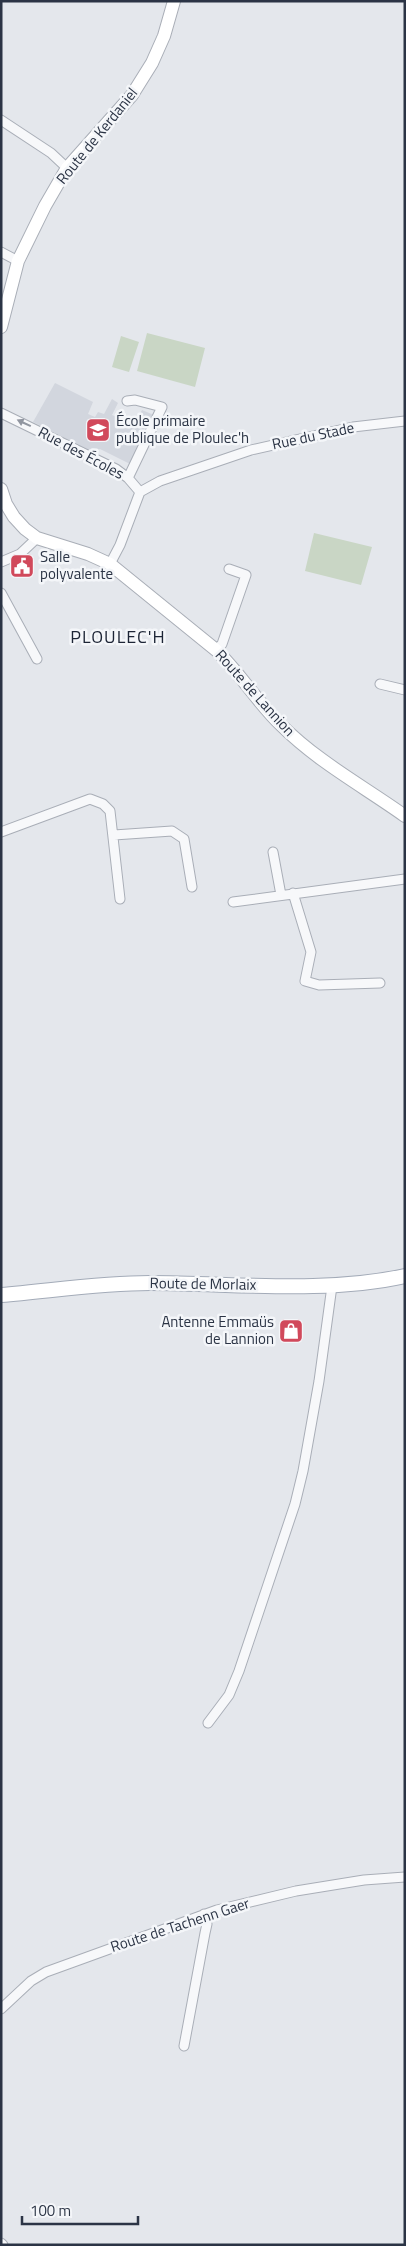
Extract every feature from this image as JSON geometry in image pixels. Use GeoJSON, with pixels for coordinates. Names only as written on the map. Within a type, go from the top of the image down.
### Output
{"type":"FeatureCollection","features":[{"type":"Feature","properties":{"kind":"main road","name":"Route de Morlaix"},"geometry":{"type":"LineString","coordinates":[[1,1295],[147,1283],[332,1286],[381,1281],[405,1276]]}},
{"type":"Feature","properties":{"kind":"street","name":"Route de Kerdaniel"},"geometry":{"type":"LineString","coordinates":[[1,327],[18,261],[45,206],[67,168],[132,94],[149,69],[164,36],[174,1]]}},
{"type":"Feature","properties":{"kind":"street"},"geometry":{"type":"LineString","coordinates":[[1,120],[51,153],[67,168]]}},
{"type":"Feature","properties":{"kind":"street"},"geometry":{"type":"LineString","coordinates":[[1,252],[18,261]]}},
{"type":"Feature","properties":{"kind":"street"},"geometry":{"type":"LineString","coordinates":[[127,401],[135,400],[162,407],[128,478]]}},
{"type":"Feature","properties":{"kind":"street","name":"Rue des Écoles"},"geometry":{"type":"LineString","coordinates":[[1,412],[92,457],[128,478],[140,492]]}},
{"type":"Feature","properties":{"kind":"street","name":"Rue du Stade"},"geometry":{"type":"LineString","coordinates":[[140,492],[160,481],[251,450],[353,427],[405,421]]}},
{"type":"Feature","properties":{"kind":"street"},"geometry":{"type":"LineString","coordinates":[[1,489],[6,504],[14,517],[37,538],[20,554],[1,562]]}},
{"type":"Feature","properties":{"kind":"street"},"geometry":{"type":"LineString","coordinates":[[110,564],[120,545],[140,492]]}},
{"type":"Feature","properties":{"kind":"street","name":"Route de Lannion"},"geometry":{"type":"LineString","coordinates":[[37,538],[88,554],[110,564],[232,665],[280,725],[354,784],[405,816]]}},
{"type":"Feature","properties":{"kind":"street"},"geometry":{"type":"LineString","coordinates":[[216,650],[222,644],[246,575],[229,569]]}},
{"type":"Feature","properties":{"kind":"street"},"geometry":{"type":"LineString","coordinates":[[1,593],[37,659]]}},
{"type":"Feature","properties":{"kind":"street"},"geometry":{"type":"LineString","coordinates":[[380,684],[405,690]]}},
{"type":"Feature","properties":{"kind":"street"},"geometry":{"type":"LineString","coordinates":[[1,832],[90,799],[103,804],[110,811],[120,899]]}},
{"type":"Feature","properties":{"kind":"street"},"geometry":{"type":"LineString","coordinates":[[114,835],[172,831],[184,839],[192,887]]}},
{"type":"Feature","properties":{"kind":"street"},"geometry":{"type":"LineString","coordinates":[[273,852],[281,895]]}},
{"type":"Feature","properties":{"kind":"street"},"geometry":{"type":"LineString","coordinates":[[233,902],[405,879]]}},
{"type":"Feature","properties":{"kind":"street"},"geometry":{"type":"LineString","coordinates":[[293,893],[311,952],[305,981],[319,985],[380,983]]}},
{"type":"Feature","properties":{"kind":"street"},"geometry":{"type":"LineString","coordinates":[[208,1723],[229,1696],[239,1671],[295,1504],[309,1442],[332,1286]]}},
{"type":"Feature","properties":{"kind":"street","name":"Route de Tachenn Gaer"},"geometry":{"type":"LineString","coordinates":[[1,2009],[31,1981],[46,1972],[204,1914],[296,1891],[364,1880],[405,1877]]}},
{"type":"Feature","properties":{"kind":"street"},"geometry":{"type":"LineString","coordinates":[[184,2046],[207,1924],[204,1914]]}},
{"type":"Feature","properties":{"kind":"shaded area","name":"École primaire publique de Ploulec'h"},"geometry":{"type":"Polygon","coordinates":[[[55,383],[93,402],[88,414],[95,417],[98,412],[104,414],[112,399],[118,403],[112,415],[119,418],[122,414],[136,421],[142,410],[154,415],[130,464],[100,449],[93,452],[33,422],[55,383]]]}},
{"type":"Feature","properties":{"kind":"green space"},"geometry":{"type":"Polygon","coordinates":[[[147,333],[205,348],[195,387],[137,371],[147,333]]]}},
{"type":"Feature","properties":{"kind":"green space"},"geometry":{"type":"Polygon","coordinates":[[[121,336],[139,342],[129,372],[112,367],[121,336]]]}},
{"type":"Feature","properties":{"kind":"green space"},"geometry":{"type":"Polygon","coordinates":[[[314,533],[372,547],[361,585],[305,571],[314,533]]]}},
{"type":"Feature","properties":{"kind":"place","name":"École primaire publique de Ploulec'h"},"geometry":{"type":"Point","coordinates":[98,430]}},
{"type":"Feature","properties":{"kind":"place","name":"Salle polyvalente"},"geometry":{"type":"Point","coordinates":[22,566]}},
{"type":"Feature","properties":{"kind":"place","name":"Antenne Emmaüs de Lannion"},"geometry":{"type":"Point","coordinates":[291,1331]}},
{"type":"Feature","properties":{"kind":"district","name":"PLOULEC'H"},"geometry":{"type":"Point","coordinates":[118,637]}}]}
